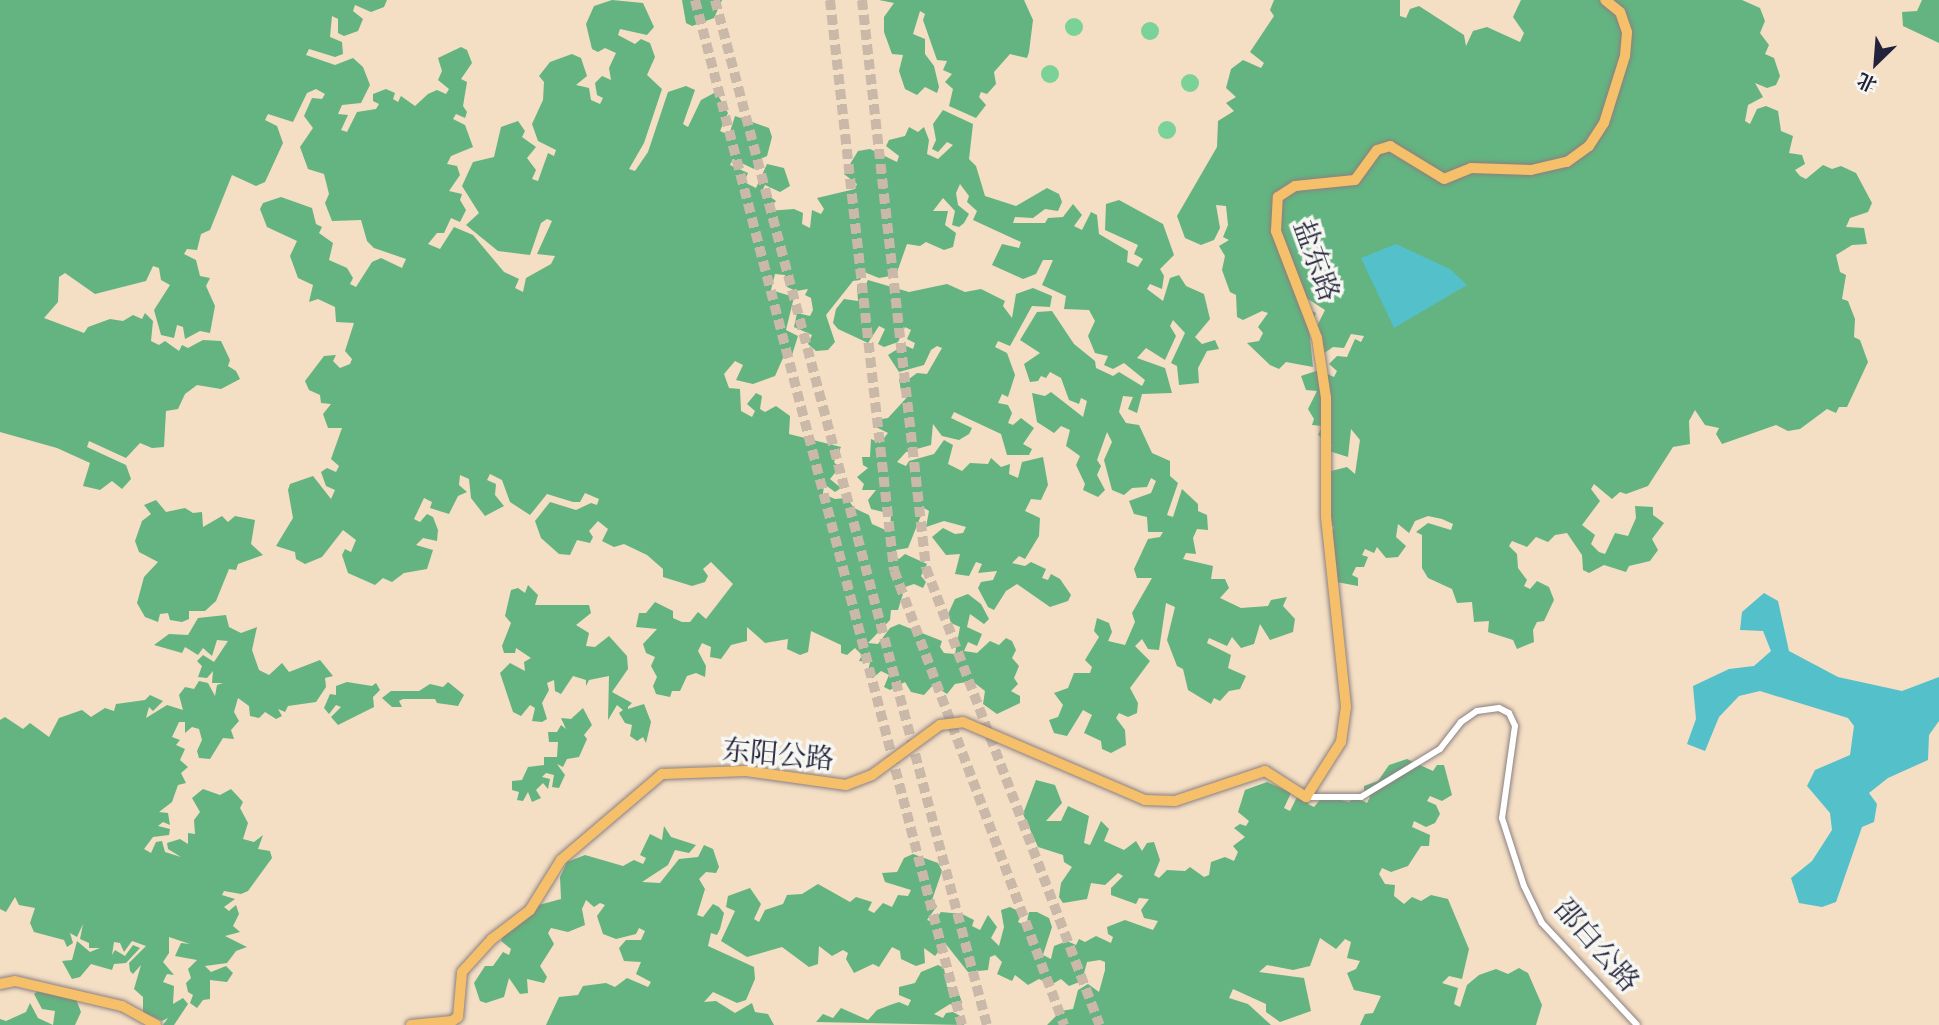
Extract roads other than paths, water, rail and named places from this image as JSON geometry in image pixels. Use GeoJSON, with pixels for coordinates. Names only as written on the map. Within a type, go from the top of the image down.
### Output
{"type":"FeatureCollection","features":[{"type":"Feature","properties":{"kind":"highway","name":"盐东路"},"geometry":{"type":"LineString","coordinates":[[1306,797],[1341,742],[1346,707],[1326,516],[1326,398],[1314,327],[1276,231],[1278,197],[1295,186],[1355,180],[1377,150],[1390,146],[1444,179],[1471,168],[1531,170],[1567,162],[1588,146],[1604,123],[1625,56],[1628,32],[1620,12],[1605,0]]}},
{"type":"Feature","properties":{"kind":"highway","name":"东阳公路"},"geometry":{"type":"LineString","coordinates":[[411,1025],[452,1021],[458,1017],[462,972],[492,939],[530,910],[561,860],[662,774],[746,771],[846,785],[872,775],[940,725],[963,722],[1145,800],[1175,801],[1265,771],[1306,797]]}},
{"type":"Feature","properties":{"kind":"highway"},"geometry":{"type":"LineString","coordinates":[[0,984],[15,981],[122,1006],[156,1025]]}},
{"type":"Feature","properties":{"kind":"street","name":"邵白公路"},"geometry":{"type":"LineString","coordinates":[[1306,797],[1361,797],[1440,749],[1461,722],[1477,711],[1499,708],[1508,713],[1515,726],[1502,818],[1524,886],[1542,923],[1637,1025]]}},
{"type":"Feature","properties":{"kind":"water"},"geometry":{"type":"Polygon","coordinates":[[[1396,244],[1450,269],[1467,285],[1394,328],[1361,258],[1396,244]]]}},
{"type":"Feature","properties":{"kind":"water"},"geometry":{"type":"Polygon","coordinates":[[[1764,593],[1778,601],[1789,651],[1838,677],[1902,691],[1939,677],[1939,721],[1929,735],[1928,760],[1888,778],[1869,793],[1877,804],[1874,822],[1862,827],[1836,902],[1822,907],[1799,903],[1791,878],[1812,861],[1832,830],[1830,813],[1807,786],[1815,770],[1850,755],[1854,726],[1848,718],[1760,691],[1739,696],[1719,717],[1705,751],[1687,744],[1696,719],[1693,686],[1729,669],[1754,666],[1771,651],[1763,631],[1740,630],[1742,612],[1764,593]]]}},
{"type":"Feature","properties":{"kind":"tunnel"},"geometry":{"type":"LineString","coordinates":[[695,0],[962,1025]]}},
{"type":"Feature","properties":{"kind":"tunnel"},"geometry":{"type":"LineString","coordinates":[[715,0],[987,1025]]}},
{"type":"Feature","properties":{"kind":"tunnel"},"geometry":{"type":"LineString","coordinates":[[830,0],[894,570],[1064,1025]]}},
{"type":"Feature","properties":{"kind":"tunnel"},"geometry":{"type":"LineString","coordinates":[[862,0],[926,568],[1100,1025]]}}]}
